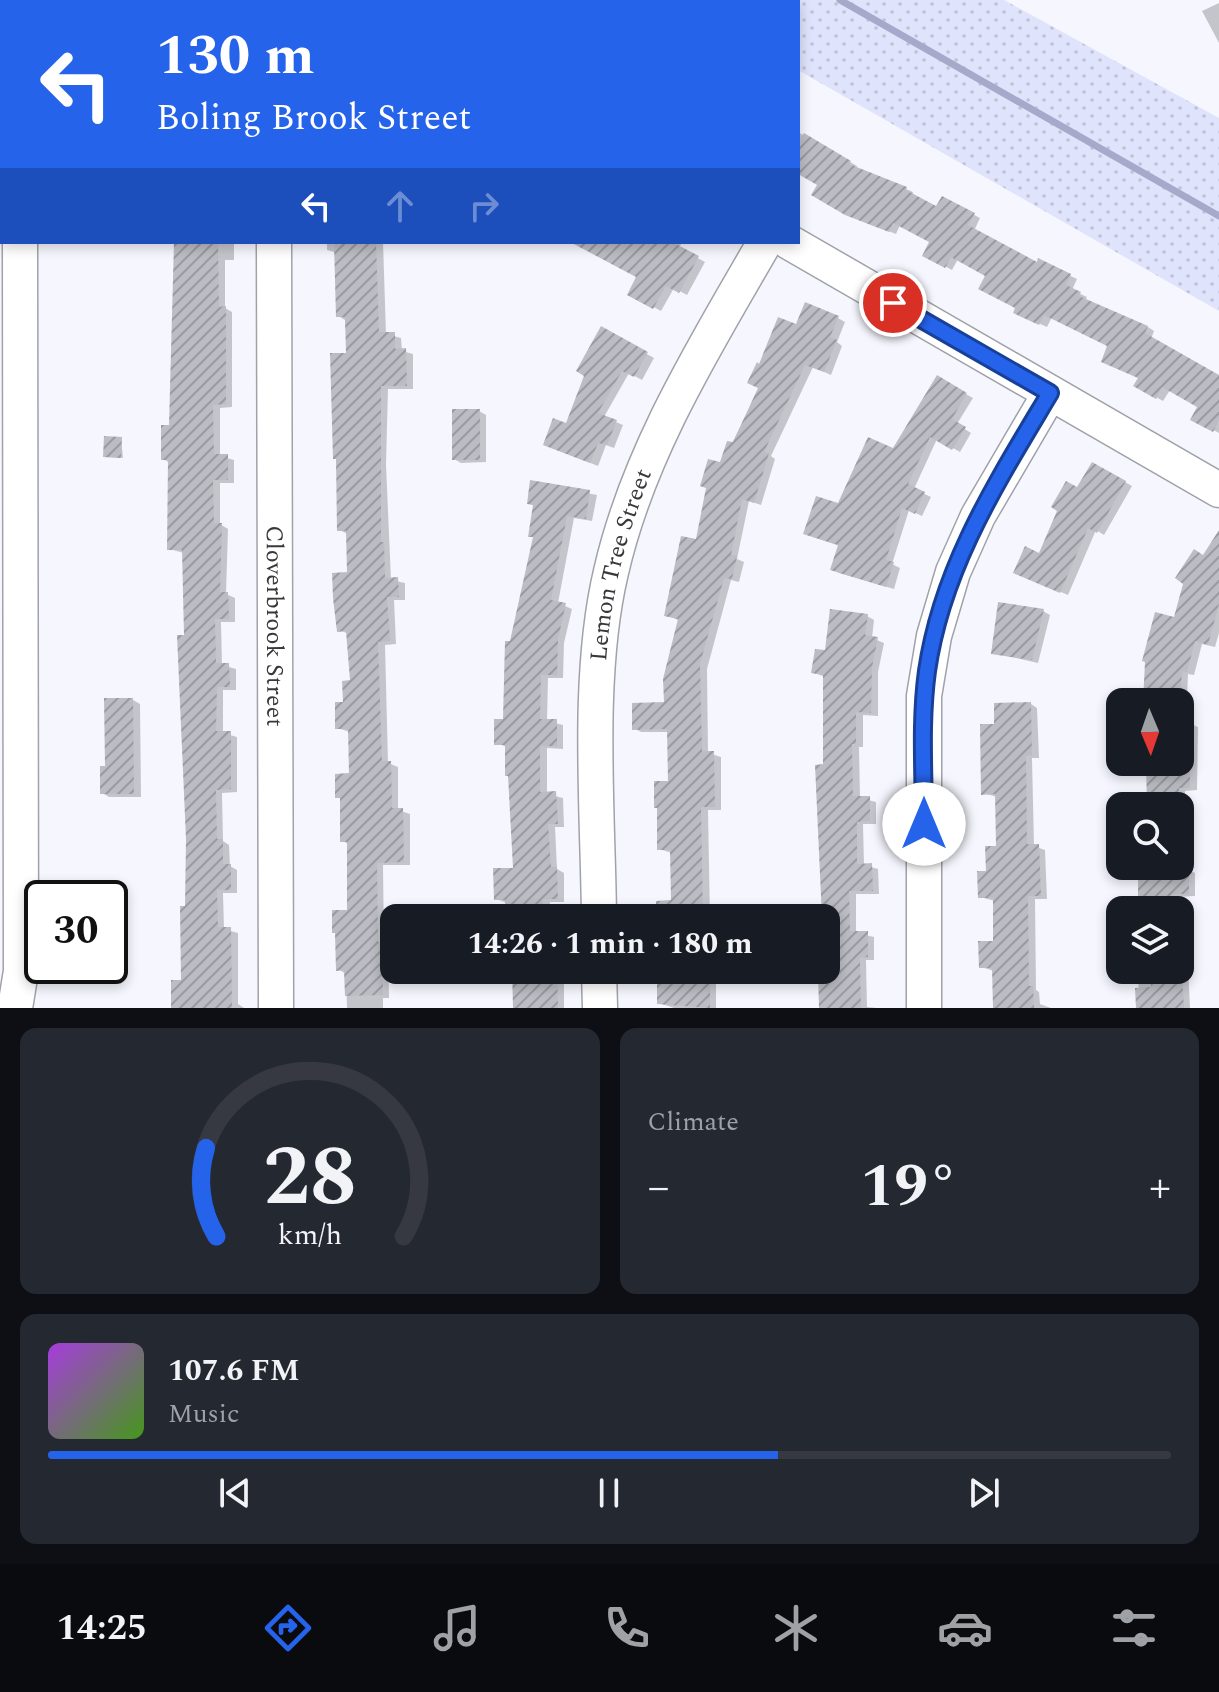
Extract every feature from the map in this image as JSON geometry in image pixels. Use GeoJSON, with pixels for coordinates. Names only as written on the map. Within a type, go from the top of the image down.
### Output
{"type":"FeatureCollection","features":[{"type":"Feature","properties":{"kind":"street"},"geometry":{"type":"LineString","coordinates":[[15,1008],[21,971],[20,244]]}},
{"type":"Feature","properties":{"kind":"street","name":"Cloverbrook Street"},"geometry":{"type":"LineString","coordinates":[[274,244],[276,1008]]}},
{"type":"Feature","properties":{"kind":"street","name":"Lemon Tree Street"},"geometry":{"type":"LineString","coordinates":[[599,904],[600,665],[610,572],[634,498],[665,423],[764,244]]}},
{"type":"Feature","properties":{"kind":"street"},"geometry":{"type":"LineString","coordinates":[[792,244],[1219,490]]}},
{"type":"Feature","properties":{"kind":"street"},"geometry":{"type":"LineString","coordinates":[[924,1008],[924,696],[934,636],[953,572],[978,516],[1050,393]]}},
{"type":"Feature","properties":{"kind":"street"},"geometry":{"type":"LineString","coordinates":[[599,984],[600,1008]]}},
{"type":"Feature","properties":{"kind":"shaded area"},"geometry":{"type":"Polygon","coordinates":[[[800,0],[1004,0],[1219,118],[1219,311],[800,71],[800,0]]]}},
{"type":"Feature","properties":{"kind":"building"},"geometry":{"type":"Polygon","coordinates":[[[804,133],[851,161],[849,164],[907,187],[906,190],[936,206],[942,196],[975,213],[968,225],[1037,262],[1038,258],[1071,274],[1066,285],[1081,292],[1079,296],[1148,326],[1145,333],[1219,375],[1219,420],[1213,432],[1190,420],[1197,407],[1162,387],[1156,399],[1133,386],[1138,378],[1101,362],[1107,346],[1044,315],[1039,325],[1013,313],[1015,308],[978,289],[985,276],[951,257],[945,268],[922,256],[929,242],[893,223],[889,232],[845,215],[811,195],[817,185],[800,175],[800,140],[804,133]]]}},
{"type":"Feature","properties":{"kind":"building"},"geometry":{"type":"Polygon","coordinates":[[[174,244],[218,244],[219,307],[226,306],[226,404],[213,405],[214,454],[228,454],[228,480],[213,480],[214,523],[222,523],[220,592],[228,592],[229,619],[215,619],[216,663],[229,663],[230,687],[217,687],[216,731],[231,731],[231,789],[216,790],[217,839],[223,839],[223,864],[231,864],[231,890],[217,890],[218,927],[231,927],[232,1008],[171,1008],[171,980],[181,980],[180,906],[185,906],[186,839],[177,635],[184,635],[182,550],[167,550],[168,460],[161,460],[161,425],[169,425],[174,244]]]}},
{"type":"Feature","properties":{"kind":"building"},"geometry":{"type":"Polygon","coordinates":[[[334,244],[376,244],[379,332],[395,332],[395,349],[406,348],[407,386],[381,386],[381,542],[384,542],[385,578],[398,577],[399,597],[387,597],[390,641],[378,642],[382,761],[391,761],[392,808],[403,808],[404,862],[377,863],[378,942],[383,995],[345,996],[344,970],[336,971],[335,933],[332,933],[332,910],[347,910],[347,842],[340,842],[340,798],[335,798],[335,774],[349,773],[348,729],[335,729],[335,702],[343,702],[342,681],[350,680],[346,631],[337,632],[332,573],[347,572],[346,531],[337,531],[330,353],[346,353],[345,317],[336,317],[334,244]]]}},
{"type":"Feature","properties":{"kind":"building"},"geometry":{"type":"Polygon","coordinates":[[[574,244],[676,244],[699,256],[679,293],[666,286],[653,309],[627,295],[636,277],[574,244]]]}},
{"type":"Feature","properties":{"kind":"building"},"geometry":{"type":"Polygon","coordinates":[[[805,302],[839,316],[830,337],[837,340],[824,372],[805,365],[764,452],[769,453],[754,503],[742,499],[731,555],[737,556],[732,579],[724,578],[700,664],[702,751],[714,751],[715,807],[701,807],[703,904],[656,904],[656,901],[671,900],[670,850],[657,850],[657,808],[654,808],[654,781],[668,781],[667,729],[632,730],[632,703],[664,702],[663,679],[678,619],[664,616],[681,536],[696,539],[706,488],[700,486],[708,459],[720,462],[727,441],[733,442],[758,388],[747,383],[757,362],[759,364],[778,317],[796,324],[805,302]]]}},
{"type":"Feature","properties":{"kind":"building"},"geometry":{"type":"Polygon","coordinates":[[[601,326],[648,352],[634,377],[622,371],[598,413],[617,420],[607,445],[598,443],[590,463],[543,445],[553,418],[566,423],[584,376],[576,371],[601,326]]]}},
{"type":"Feature","properties":{"kind":"building"},"geometry":{"type":"Polygon","coordinates":[[[937,375],[967,393],[952,419],[966,427],[952,450],[930,437],[908,484],[925,492],[915,514],[902,508],[886,560],[894,562],[886,587],[830,570],[838,545],[803,534],[816,496],[838,503],[868,437],[893,448],[937,375]]]}},
{"type":"Feature","properties":{"kind":"building"},"geometry":{"type":"Polygon","coordinates":[[[452,409],[480,409],[480,460],[452,460],[452,409]]]}},
{"type":"Feature","properties":{"kind":"building"},"geometry":{"type":"Polygon","coordinates":[[[104,436],[122,437],[121,458],[103,457],[104,436]]]}},
{"type":"Feature","properties":{"kind":"building"},"geometry":{"type":"Polygon","coordinates":[[[1092,462],[1126,481],[1097,533],[1088,528],[1060,593],[1013,573],[1025,546],[1039,553],[1057,511],[1051,507],[1066,481],[1077,487],[1092,462]]]}},
{"type":"Feature","properties":{"kind":"building"},"geometry":{"type":"Polygon","coordinates":[[[530,480],[590,490],[586,519],[567,516],[551,600],[566,603],[558,639],[557,675],[541,675],[540,719],[557,719],[557,746],[540,746],[540,792],[556,791],[558,824],[548,824],[551,867],[557,867],[558,899],[543,899],[543,904],[505,904],[505,900],[494,900],[493,868],[513,868],[505,745],[494,745],[494,719],[503,719],[505,641],[510,641],[533,537],[528,537],[533,505],[527,504],[530,480]]]}},
{"type":"Feature","properties":{"kind":"building"},"geometry":{"type":"Polygon","coordinates":[[[1219,530],[1219,604],[1208,645],[1195,641],[1187,672],[1182,671],[1181,688],[1144,688],[1145,662],[1142,661],[1155,612],[1174,617],[1183,584],[1175,578],[1194,549],[1203,555],[1219,530]]]}},
{"type":"Feature","properties":{"kind":"building"},"geometry":{"type":"Polygon","coordinates":[[[998,602],[1044,609],[1032,660],[991,654],[998,602]]]}},
{"type":"Feature","properties":{"kind":"building"},"geometry":{"type":"Polygon","coordinates":[[[830,609],[868,614],[865,635],[878,637],[872,667],[871,713],[856,712],[856,744],[852,744],[853,796],[870,796],[870,821],[857,822],[857,864],[872,863],[873,891],[849,891],[850,931],[868,931],[868,957],[860,958],[861,1008],[819,1008],[818,984],[840,984],[840,904],[821,904],[815,765],[823,764],[823,675],[811,673],[815,649],[825,650],[830,609]]]}},
{"type":"Feature","properties":{"kind":"building"},"geometry":{"type":"Polygon","coordinates":[[[104,698],[133,698],[134,794],[100,794],[100,766],[105,766],[104,698]]]}},
{"type":"Feature","properties":{"kind":"building"},"geometry":{"type":"Polygon","coordinates":[[[1031,702],[1032,755],[1026,756],[1027,844],[1039,844],[1041,896],[1028,896],[1029,986],[1033,986],[1034,1008],[993,1008],[992,968],[979,968],[978,941],[993,941],[993,898],[978,898],[977,871],[986,871],[985,846],[996,846],[995,794],[981,795],[980,724],[994,724],[994,703],[1031,702]]]}},
{"type":"Feature","properties":{"kind":"building"},"geometry":{"type":"Polygon","coordinates":[[[1146,776],[1190,776],[1190,788],[1179,788],[1179,792],[1147,792],[1146,776]]]}},
{"type":"Feature","properties":{"kind":"building"},"geometry":{"type":"Polygon","coordinates":[[[1138,880],[1189,880],[1189,894],[1138,896],[1138,880]]]}},
{"type":"Feature","properties":{"kind":"building"},"geometry":{"type":"Polygon","coordinates":[[[512,984],[557,984],[558,1008],[513,1008],[512,984]]]}},
{"type":"Feature","properties":{"kind":"building"},"geometry":{"type":"Polygon","coordinates":[[[657,984],[710,984],[710,1008],[657,1004],[657,984]]]}},
{"type":"Feature","properties":{"kind":"building"},"geometry":{"type":"Polygon","coordinates":[[[1151,984],[1182,984],[1184,1008],[1136,1008],[1135,988],[1151,987],[1151,984]]]}},
{"type":"Feature","properties":{"kind":"waterway"},"geometry":{"type":"LineString","coordinates":[[840,0],[1219,216]]}},
{"type":"Feature","properties":{"kind":"route"},"geometry":{"type":"LineString","coordinates":[[893,303],[1050,393],[993,486],[964,545],[942,603],[924,696],[924,824]]}}]}
